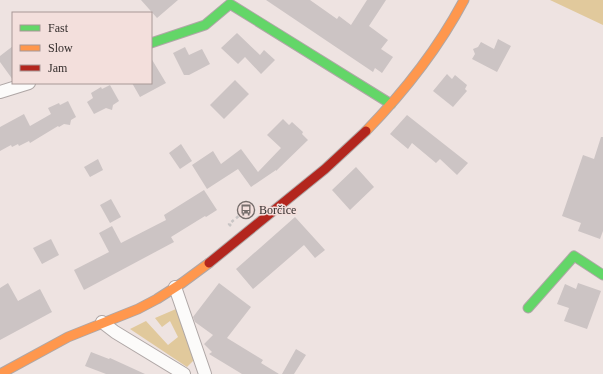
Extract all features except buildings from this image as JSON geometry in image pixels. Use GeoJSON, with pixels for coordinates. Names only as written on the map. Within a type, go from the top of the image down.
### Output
{"type":"FeatureCollection","features":[{"type":"Feature","properties":{"kind":"main road"},"geometry":{"type":"LineString","coordinates":[[0,374],[76,334],[156,299],[175,287],[221,252],[336,158],[365,132],[408,84],[443,38],[464,0]]}},
{"type":"Feature","properties":{"kind":"main road"},"geometry":{"type":"LineString","coordinates":[[152,43],[206,25],[231,2],[391,104]]}},
{"type":"Feature","properties":{"kind":"main road"},"geometry":{"type":"LineString","coordinates":[[528,308],[574,256],[603,274]]}},
{"type":"Feature","properties":{"kind":"street"},"geometry":{"type":"LineString","coordinates":[[0,92],[26,84]]}},
{"type":"Feature","properties":{"kind":"street"},"geometry":{"type":"LineString","coordinates":[[175,287],[205,374]]}},
{"type":"Feature","properties":{"kind":"street"},"geometry":{"type":"LineString","coordinates":[[102,322],[184,374]]}},
{"type":"Feature","properties":{"kind":"path"},"geometry":{"type":"LineString","coordinates":[[231,227],[230,224],[246,210]]}},
{"type":"Feature","properties":{"kind":"shaded area"},"geometry":{"type":"Polygon","coordinates":[[[550,0],[603,0],[603,25],[550,0]]]}},
{"type":"Feature","properties":{"kind":"shaded area"},"geometry":{"type":"Polygon","coordinates":[[[176,309],[195,359],[187,367],[130,329],[146,321],[168,345],[178,337],[170,321],[162,327],[155,318],[176,309]]]}},
{"type":"Feature","properties":{"kind":"traffic: fast"},"geometry":{"type":"LineString","coordinates":[[152,43],[205,25],[230,4],[391,104]]}},
{"type":"Feature","properties":{"kind":"traffic: fast"},"geometry":{"type":"LineString","coordinates":[[528,308],[574,256],[603,275]]}},
{"type":"Feature","properties":{"kind":"traffic: slow"},"geometry":{"type":"LineString","coordinates":[[366,131],[394,101],[420,69],[443,36],[464,0]]}},
{"type":"Feature","properties":{"kind":"traffic: slow"},"geometry":{"type":"LineString","coordinates":[[0,374],[68,337],[138,309],[157,299],[209,263]]}},
{"type":"Feature","properties":{"kind":"traffic: jam"},"geometry":{"type":"LineString","coordinates":[[209,263],[325,169],[366,131]]}},
{"type":"Feature","properties":{"kind":"place","name":"Borčice"},"geometry":{"type":"Point","coordinates":[246,210]}}]}
